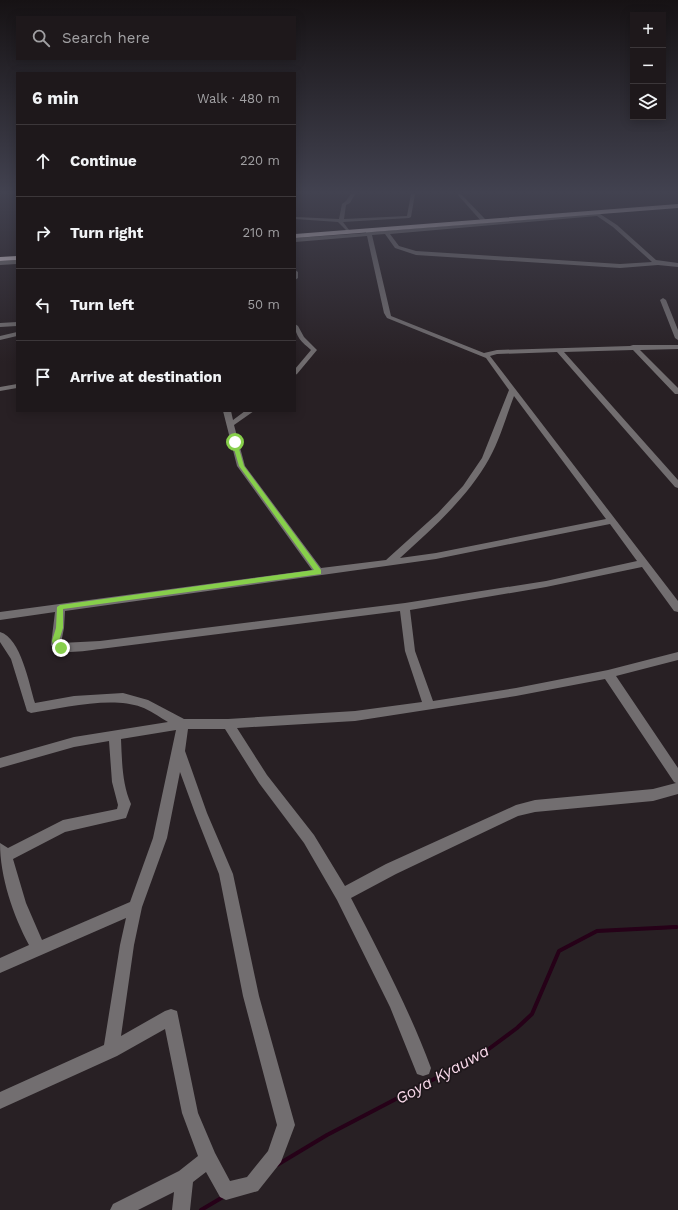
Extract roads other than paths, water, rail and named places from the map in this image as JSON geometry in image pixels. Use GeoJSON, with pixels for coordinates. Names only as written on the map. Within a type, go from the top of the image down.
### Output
{"type":"FeatureCollection","features":[{"type":"Feature","properties":{"kind":"highway"},"geometry":{"type":"LineString","coordinates":[[0,258],[16,257]]}},
{"type":"Feature","properties":{"kind":"street"},"geometry":{"type":"LineString","coordinates":[[372,250],[378,280],[389,317],[488,357],[678,608]]}},
{"type":"Feature","properties":{"kind":"street"},"geometry":{"type":"LineString","coordinates":[[408,250],[416,253],[620,266],[658,263],[678,265]]}},
{"type":"Feature","properties":{"kind":"street"},"geometry":{"type":"LineString","coordinates":[[642,250],[658,263]]}},
{"type":"Feature","properties":{"kind":"street"},"geometry":{"type":"LineString","coordinates":[[0,264],[16,262]]}},
{"type":"Feature","properties":{"kind":"street"},"geometry":{"type":"LineString","coordinates":[[663,300],[678,338]]}},
{"type":"Feature","properties":{"kind":"street"},"geometry":{"type":"LineString","coordinates":[[670,317],[678,317]]}},
{"type":"Feature","properties":{"kind":"street"},"geometry":{"type":"LineString","coordinates":[[0,325],[16,324]]}},
{"type":"Feature","properties":{"kind":"street"},"geometry":{"type":"LineString","coordinates":[[296,328],[301,338],[314,350],[308,359],[296,371]]}},
{"type":"Feature","properties":{"kind":"street"},"geometry":{"type":"LineString","coordinates":[[0,338],[16,334]]}},
{"type":"Feature","properties":{"kind":"street"},"geometry":{"type":"LineString","coordinates":[[484,355],[497,352],[678,346]]}},
{"type":"Feature","properties":{"kind":"street"},"geometry":{"type":"LineString","coordinates":[[633,348],[678,392]]}},
{"type":"Feature","properties":{"kind":"street"},"geometry":{"type":"LineString","coordinates":[[560,350],[678,485]]}},
{"type":"Feature","properties":{"kind":"street"},"geometry":{"type":"LineString","coordinates":[[0,389],[16,386]]}},
{"type":"Feature","properties":{"kind":"street"},"geometry":{"type":"LineString","coordinates":[[388,563],[438,516],[470,483],[492,446],[513,390]]}},
{"type":"Feature","properties":{"kind":"street"},"geometry":{"type":"LineString","coordinates":[[226,412],[241,466],[319,572]]}},
{"type":"Feature","properties":{"kind":"street"},"geometry":{"type":"LineString","coordinates":[[230,425],[249,412]]}},
{"type":"Feature","properties":{"kind":"street"},"geometry":{"type":"LineString","coordinates":[[0,616],[436,556],[613,521]]}},
{"type":"Feature","properties":{"kind":"street"},"geometry":{"type":"LineString","coordinates":[[60,607],[60,628],[56,645],[61,648],[100,645],[404,607],[546,584],[644,563]]}},
{"type":"Feature","properties":{"kind":"street"},"geometry":{"type":"LineString","coordinates":[[404,607],[410,651],[429,706]]}},
{"type":"Feature","properties":{"kind":"street"},"geometry":{"type":"LineString","coordinates":[[0,636],[5,640],[21,671],[31,708],[74,701],[123,698],[144,704],[183,724]]}},
{"type":"Feature","properties":{"kind":"street"},"geometry":{"type":"LineString","coordinates":[[0,763],[74,742],[183,724],[228,724],[355,716],[429,706],[516,692],[608,674],[678,656]]}},
{"type":"Feature","properties":{"kind":"street"},"geometry":{"type":"LineString","coordinates":[[608,674],[678,778]]}},
{"type":"Feature","properties":{"kind":"street"},"geometry":{"type":"LineString","coordinates":[[111,1050],[127,945],[135,907],[160,838],[179,751],[183,724]]}},
{"type":"Feature","properties":{"kind":"street"},"geometry":{"type":"LineString","coordinates":[[228,724],[263,778],[309,839],[342,895],[391,992],[414,1045],[422,1068]]}},
{"type":"Feature","properties":{"kind":"street"},"geometry":{"type":"LineString","coordinates":[[38,948],[25,924],[3,852],[63,826],[121,814],[124,804],[121,801],[118,783],[115,735]]}},
{"type":"Feature","properties":{"kind":"street"},"geometry":{"type":"LineString","coordinates":[[0,1101],[111,1050],[171,1017],[190,1113],[208,1159],[226,1191],[252,1185],[275,1156],[286,1125],[251,996],[226,874],[179,751]]}},
{"type":"Feature","properties":{"kind":"street"},"geometry":{"type":"LineString","coordinates":[[342,895],[391,869],[516,811],[535,806],[653,795],[678,788]]}},
{"type":"Feature","properties":{"kind":"street"},"geometry":{"type":"LineString","coordinates":[[0,966],[38,948],[135,907]]}},
{"type":"Feature","properties":{"kind":"street"},"geometry":{"type":"LineString","coordinates":[[123,1209],[185,1177],[208,1159]]}},
{"type":"Feature","properties":{"kind":"street"},"geometry":{"type":"LineString","coordinates":[[181,1210],[185,1177]]}},
{"type":"Feature","properties":{"kind":"waterway","name":"Goya Kyauwa"},"geometry":{"type":"LineString","coordinates":[[658,928],[676,927]]}},
{"type":"Feature","properties":{"kind":"waterway","name":"Goya Kyauwa"},"geometry":{"type":"LineString","coordinates":[[658,928],[678,927]]}},
{"type":"Feature","properties":{"kind":"waterway","name":"Goya Kyauwa"},"geometry":{"type":"LineString","coordinates":[[277,1165],[327,1135],[482,1054],[517,1028],[532,1014],[559,951],[597,931],[658,928]]}},
{"type":"Feature","properties":{"kind":"waterway","name":"Goya Kyauwa"},"geometry":{"type":"LineString","coordinates":[[201,1210],[223,1197]]}}]}
